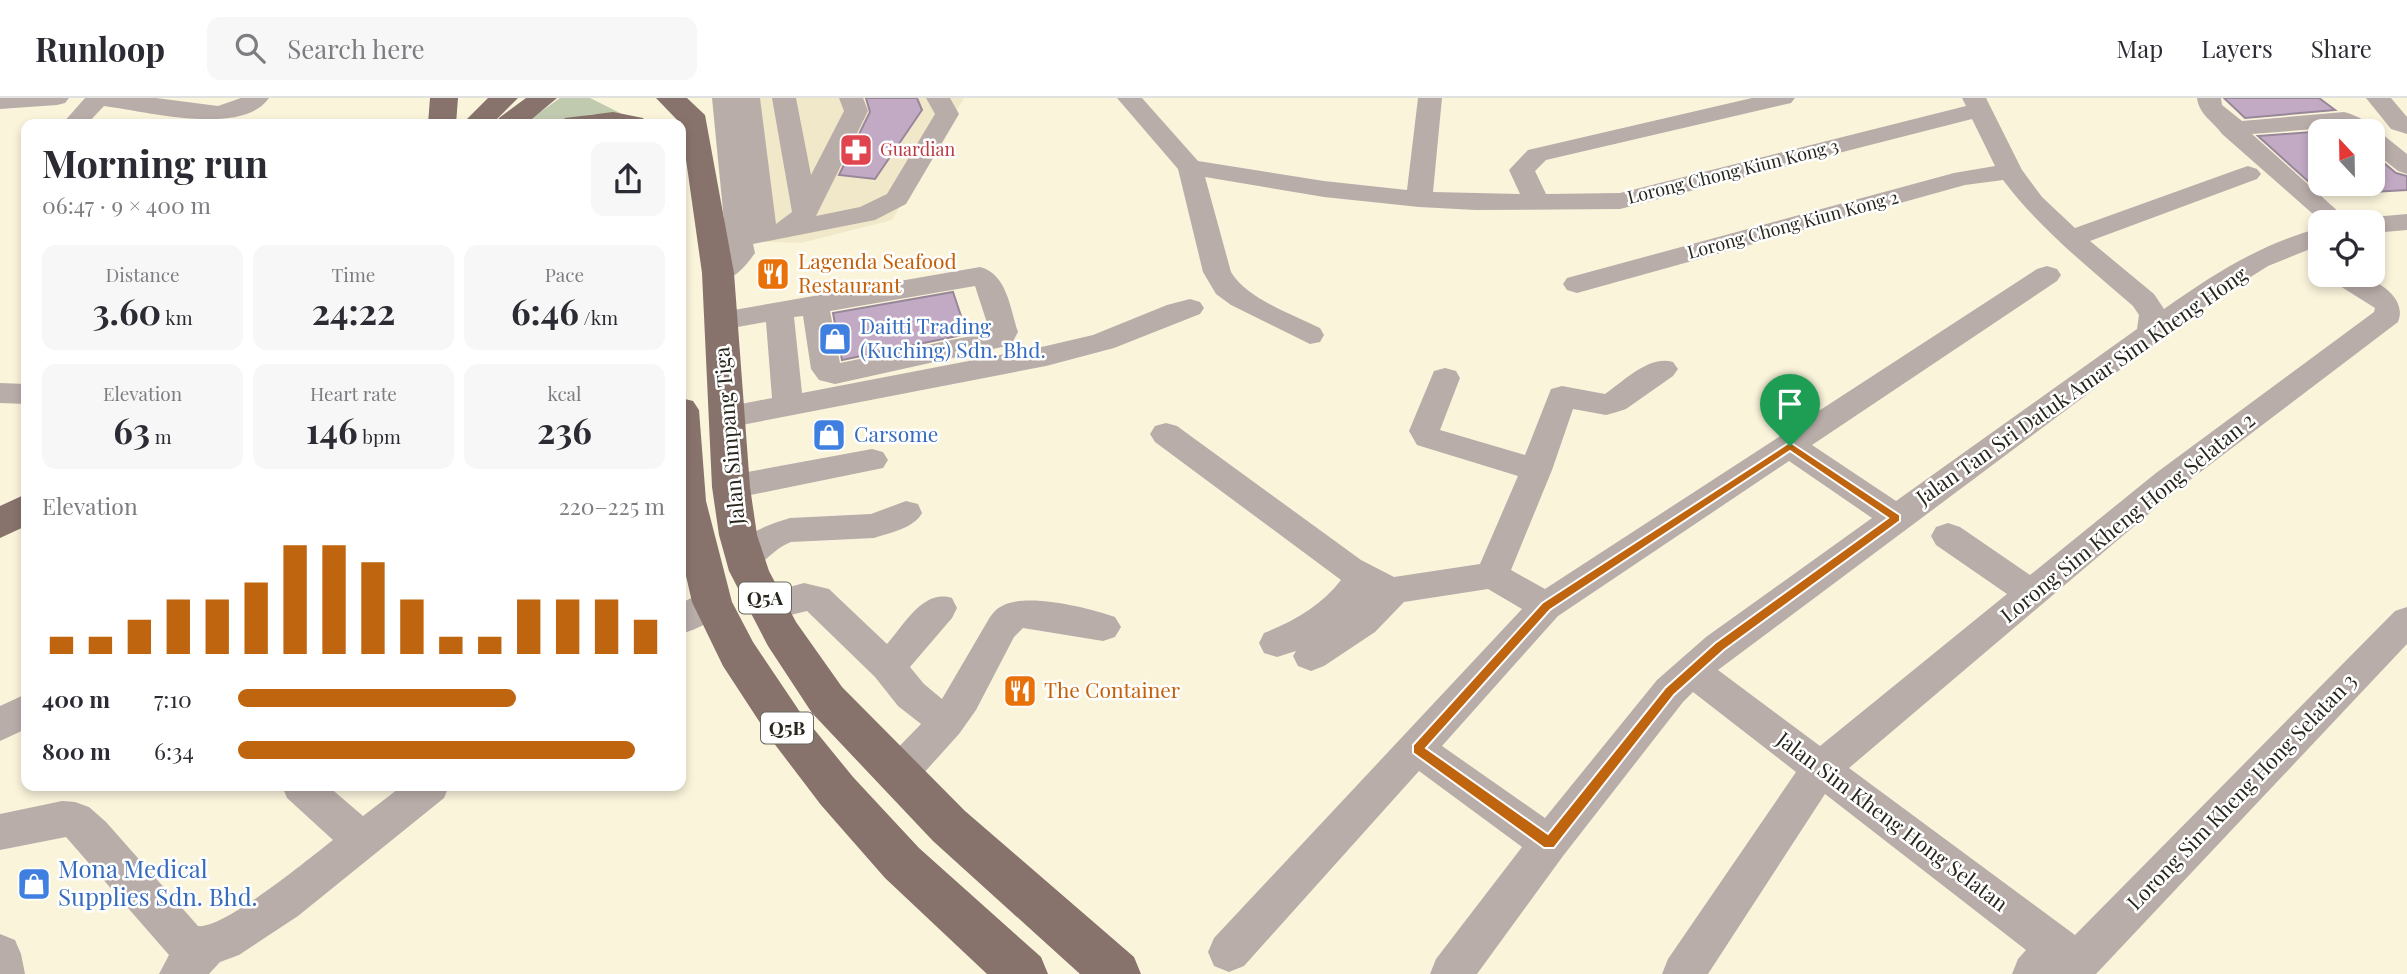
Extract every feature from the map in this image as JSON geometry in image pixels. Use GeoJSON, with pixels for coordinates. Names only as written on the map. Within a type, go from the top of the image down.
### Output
{"type":"FeatureCollection","features":[{"type":"Feature","properties":{"kind":"main road"},"geometry":{"type":"LineString","coordinates":[[442,119],[444,98]]}},
{"type":"Feature","properties":{"kind":"main road"},"geometry":{"type":"LineString","coordinates":[[481,119],[504,98]]}},
{"type":"Feature","properties":{"kind":"main road"},"geometry":{"type":"LineString","coordinates":[[516,119],[543,98]]}},
{"type":"Feature","properties":{"kind":"main road","name":"Jalan Simpang Tiga"},"geometry":{"type":"LineString","coordinates":[[623,98],[644,113],[687,107],[758,225],[718,273],[726,417],[731,487],[744,558],[782,634],[827,700],[949,826],[1116,974]]}},
{"type":"Feature","properties":{"kind":"main road"},"geometry":{"type":"LineString","coordinates":[[0,501],[21,488]]}},
{"type":"Feature","properties":{"kind":"main road","name":"Jalan Simpang Tiga"},"geometry":{"type":"LineString","coordinates":[[686,492],[697,611],[738,654],[785,726],[837,791],[902,863],[1023,974]]}},
{"type":"Feature","properties":{"kind":"main road"},"geometry":{"type":"LineString","coordinates":[[0,524],[21,511]]}},
{"type":"Feature","properties":{"kind":"street"},"geometry":{"type":"LineString","coordinates":[[0,102],[72,98]]}},
{"type":"Feature","properties":{"kind":"street"},"geometry":{"type":"LineString","coordinates":[[79,119],[99,98],[218,113],[242,108],[257,98]]}},
{"type":"Feature","properties":{"kind":"street"},"geometry":{"type":"LineString","coordinates":[[748,98],[758,225]]}},
{"type":"Feature","properties":{"kind":"street"},"geometry":{"type":"LineString","coordinates":[[758,225],[784,98]]}},
{"type":"Feature","properties":{"kind":"street"},"geometry":{"type":"LineString","coordinates":[[758,225],[856,110],[851,98]]}},
{"type":"Feature","properties":{"kind":"street"},"geometry":{"type":"LineString","coordinates":[[1129,98],[1190,167],[1217,272],[1226,288],[1310,335]]}},
{"type":"Feature","properties":{"kind":"street"},"geometry":{"type":"LineString","coordinates":[[1419,199],[1430,98]]}},
{"type":"Feature","properties":{"kind":"street"},"geometry":{"type":"LineString","coordinates":[[1536,200],[1522,170],[1537,155],[1783,98]]}},
{"type":"Feature","properties":{"kind":"street"},"geometry":{"type":"LineString","coordinates":[[2209,98],[2210,108],[2235,127],[2308,122]]}},
{"type":"Feature","properties":{"kind":"street"},"geometry":{"type":"LineString","coordinates":[[2378,98],[2400,124],[2407,127]]}},
{"type":"Feature","properties":{"kind":"street"},"geometry":{"type":"LineString","coordinates":[[1981,101],[2010,172],[2033,202],[2071,239],[2144,300],[2153,315],[2150,335]]}},
{"type":"Feature","properties":{"kind":"street","name":"Lorong Chong Kiun Kong 3"},"geometry":{"type":"LineString","coordinates":[[1190,167],[1324,189],[1419,199],[1476,202],[1620,201],[1981,101]]}},
{"type":"Feature","properties":{"kind":"street"},"geometry":{"type":"LineString","coordinates":[[758,225],[866,214],[897,199],[948,103]]}},
{"type":"Feature","properties":{"kind":"street"},"geometry":{"type":"LineString","coordinates":[[2235,127],[2231,129],[2235,135],[2323,210]]}},
{"type":"Feature","properties":{"kind":"street"},"geometry":{"type":"LineString","coordinates":[[2385,149],[2407,166]]}},
{"type":"Feature","properties":{"kind":"street","name":"Lorong Chong Kiun Kong 2"},"geometry":{"type":"LineString","coordinates":[[1577,285],[1963,178],[2010,172]]}},
{"type":"Feature","properties":{"kind":"street"},"geometry":{"type":"LineString","coordinates":[[2071,239],[2248,174]]}},
{"type":"Feature","properties":{"kind":"street"},"geometry":{"type":"LineString","coordinates":[[2385,224],[2407,222]]}},
{"type":"Feature","properties":{"kind":"street","name":"Jalan Tan Sri Datuk Amar Sim Kheng Hong"},"geometry":{"type":"LineString","coordinates":[[1451,974],[1549,843],[1670,691],[1719,646],[2215,289],[2258,261],[2305,240]]}},
{"type":"Feature","properties":{"kind":"street"},"geometry":{"type":"LineString","coordinates":[[2099,264],[2165,291],[2215,289]]}},
{"type":"Feature","properties":{"kind":"street"},"geometry":{"type":"LineString","coordinates":[[1229,952],[1546,607],[2047,275]]}},
{"type":"Feature","properties":{"kind":"street"},"geometry":{"type":"LineString","coordinates":[[721,321],[980,276],[987,281],[1004,332],[1001,338],[993,341],[835,374],[826,369],[815,306]]}},
{"type":"Feature","properties":{"kind":"street","name":"Lorong Sim Kheng Hong Selatan 2"},"geometry":{"type":"LineString","coordinates":[[1683,974],[1821,769],[2167,481],[2388,316],[2389,304],[2361,287]]}},
{"type":"Feature","properties":{"kind":"street"},"geometry":{"type":"LineString","coordinates":[[726,417],[1046,356],[1096,344],[1171,313],[1190,308]]}},
{"type":"Feature","properties":{"kind":"street"},"geometry":{"type":"LineString","coordinates":[[779,312],[788,405]]}},
{"type":"Feature","properties":{"kind":"street"},"geometry":{"type":"LineString","coordinates":[[1492,575],[1536,470],[1562,396],[1606,405],[1615,402],[1663,369]]}},
{"type":"Feature","properties":{"kind":"street"},"geometry":{"type":"LineString","coordinates":[[1445,378],[1424,432],[1428,437],[1536,470]]}},
{"type":"Feature","properties":{"kind":"street"},"geometry":{"type":"LineString","coordinates":[[0,393],[21,394]]}},
{"type":"Feature","properties":{"kind":"street"},"geometry":{"type":"LineString","coordinates":[[1166,434],[1378,584]]}},
{"type":"Feature","properties":{"kind":"street"},"geometry":{"type":"LineString","coordinates":[[1790,446],[1896,518]]}},
{"type":"Feature","properties":{"kind":"street"},"geometry":{"type":"LineString","coordinates":[[731,487],[872,460]]}},
{"type":"Feature","properties":{"kind":"street"},"geometry":{"type":"LineString","coordinates":[[744,558],[772,536],[790,530],[873,526],[906,513]]}},
{"type":"Feature","properties":{"kind":"street"},"geometry":{"type":"LineString","coordinates":[[1948,536],[2031,593]]}},
{"type":"Feature","properties":{"kind":"street"},"geometry":{"type":"LineString","coordinates":[[1277,643],[1300,634],[1378,584],[1492,575],[1546,607]]}},
{"type":"Feature","properties":{"kind":"street"},"geometry":{"type":"LineString","coordinates":[[1311,656],[1363,622],[1378,584]]}},
{"type":"Feature","properties":{"kind":"street"},"geometry":{"type":"LineString","coordinates":[[770,607],[804,597],[817,599],[888,667],[911,695],[946,723]]}},
{"type":"Feature","properties":{"kind":"street"},"geometry":{"type":"LineString","coordinates":[[888,667],[940,608]]}},
{"type":"Feature","properties":{"kind":"street"},"geometry":{"type":"LineString","coordinates":[[899,773],[946,723],[963,699],[1002,627],[1013,616],[1028,613],[1103,627]]}},
{"type":"Feature","properties":{"kind":"street","name":"Lorong Sim Kheng Hong Selatan 3"},"geometry":{"type":"LineString","coordinates":[[2084,968],[2407,621]]}},
{"type":"Feature","properties":{"kind":"street","name":"Jalan Sim Kheng Hong Selatan"},"geometry":{"type":"LineString","coordinates":[[1692,671],[2084,968]]}},
{"type":"Feature","properties":{"kind":"street"},"geometry":{"type":"LineString","coordinates":[[0,725],[21,713]]}},
{"type":"Feature","properties":{"kind":"street"},"geometry":{"type":"LineString","coordinates":[[1418,749],[1549,843]]}},
{"type":"Feature","properties":{"kind":"street"},"geometry":{"type":"LineString","coordinates":[[308,791],[363,841]]}},
{"type":"Feature","properties":{"kind":"street"},"geometry":{"type":"LineString","coordinates":[[0,832],[62,819],[75,820],[92,835],[185,942],[193,961],[244,930],[363,841],[424,791]]}},
{"type":"Feature","properties":{"kind":"street"},"geometry":{"type":"LineString","coordinates":[[2034,974],[2044,961],[2084,968]]}},
{"type":"Feature","properties":{"kind":"shaded area"},"geometry":{"type":"Polygon","coordinates":[[[730,98],[964,98],[892,220],[801,243],[748,241],[730,98]]]}},
{"type":"Feature","properties":{"kind":"green space"},"geometry":{"type":"Polygon","coordinates":[[[560,98],[590,98],[622,114],[593,114],[568,119],[531,119],[560,98]]]}},
{"type":"Feature","properties":{"kind":"building"},"geometry":{"type":"Polygon","coordinates":[[[866,98],[917,98],[922,110],[875,179],[839,175],[870,112],[866,98]]]}},
{"type":"Feature","properties":{"kind":"building"},"geometry":{"type":"Polygon","coordinates":[[[2224,98],[2319,98],[2335,110],[2245,118],[2224,98]]]}},
{"type":"Feature","properties":{"kind":"building"},"geometry":{"type":"Polygon","coordinates":[[[2308,132],[2308,181],[2258,136],[2308,132]]]}},
{"type":"Feature","properties":{"kind":"building"},"geometry":{"type":"Polygon","coordinates":[[[2385,164],[2396,173],[2407,176],[2407,190],[2385,191],[2385,164]]]}},
{"type":"Feature","properties":{"kind":"building"},"geometry":{"type":"Polygon","coordinates":[[[953,292],[967,334],[842,360],[833,313],[953,292]]]}},
{"type":"Feature","properties":{"kind":"place","name":"Guardian"},"geometry":{"type":"Point","coordinates":[856,150]}},
{"type":"Feature","properties":{"kind":"place","name":"Lagenda Seafood Restaurant"},"geometry":{"type":"Point","coordinates":[773,274]}},
{"type":"Feature","properties":{"kind":"place","name":"Daitti Trading (Kuching) Sdn. Bhd."},"geometry":{"type":"Point","coordinates":[835,339]}},
{"type":"Feature","properties":{"kind":"place","name":"Carsome"},"geometry":{"type":"Point","coordinates":[829,435]}},
{"type":"Feature","properties":{"kind":"place","name":"The Container"},"geometry":{"type":"Point","coordinates":[1020,691]}},
{"type":"Feature","properties":{"kind":"place","name":"Mona Medical Supplies Sdn. Bhd."},"geometry":{"type":"Point","coordinates":[34,884]}},
{"type":"Feature","properties":{"kind":"route"},"geometry":{"type":"LineString","coordinates":[[1790,446],[1896,518],[1719,646],[1670,691],[1549,843],[1418,749],[1546,607],[1790,446]]}}]}
